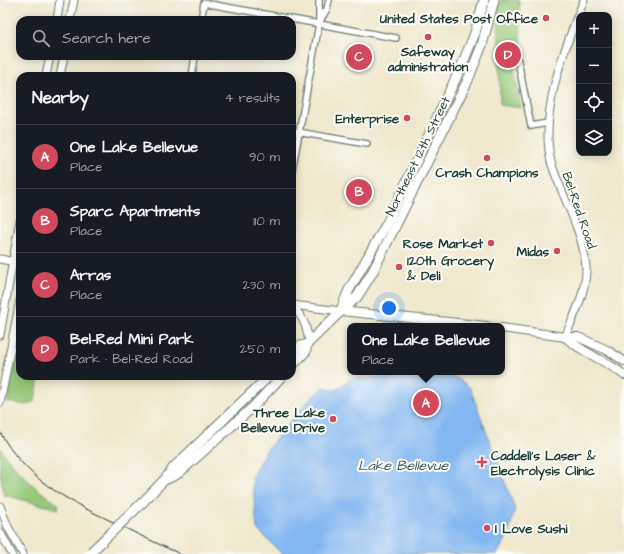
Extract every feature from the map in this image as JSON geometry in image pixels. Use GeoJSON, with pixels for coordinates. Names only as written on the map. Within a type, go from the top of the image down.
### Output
{"type":"FeatureCollection","features":[{"type":"Feature","properties":{"kind":"main road","name":"Northeast 12th Street"},"geometry":{"type":"LineString","coordinates":[[340,311],[348,292],[387,223],[468,51],[486,6],[494,0]]}},
{"type":"Feature","properties":{"kind":"main road","name":"Northeast 12th Street"},"geometry":{"type":"LineString","coordinates":[[296,350],[300,346],[307,343],[340,311],[357,297],[372,273],[459,99],[482,45],[486,6]]}},
{"type":"Feature","properties":{"kind":"main road"},"geometry":{"type":"LineString","coordinates":[[340,311],[458,323]]}},
{"type":"Feature","properties":{"kind":"main road"},"geometry":{"type":"LineString","coordinates":[[505,328],[565,337],[578,337],[588,340],[624,361]]}},
{"type":"Feature","properties":{"kind":"main road"},"geometry":{"type":"LineString","coordinates":[[565,337],[574,346],[606,362],[624,375]]}},
{"type":"Feature","properties":{"kind":"main road","name":"Northeast 12th Street"},"geometry":{"type":"LineString","coordinates":[[296,362],[306,351],[307,343]]}},
{"type":"Feature","properties":{"kind":"main road"},"geometry":{"type":"LineString","coordinates":[[89,554],[165,479],[174,467],[265,380]]}},
{"type":"Feature","properties":{"kind":"main road"},"geometry":{"type":"LineString","coordinates":[[165,479],[179,473],[253,407],[278,380]]}},
{"type":"Feature","properties":{"kind":"street"},"geometry":{"type":"LineString","coordinates":[[58,16],[60,0]]}},
{"type":"Feature","properties":{"kind":"street"},"geometry":{"type":"LineString","coordinates":[[71,16],[74,0]]}},
{"type":"Feature","properties":{"kind":"street"},"geometry":{"type":"LineString","coordinates":[[296,149],[319,24],[319,0]]}},
{"type":"Feature","properties":{"kind":"street"},"geometry":{"type":"LineString","coordinates":[[319,24],[327,9],[329,0]]}},
{"type":"Feature","properties":{"kind":"street","name":"Bel-Red Road"},"geometry":{"type":"LineString","coordinates":[[565,337],[581,295],[586,268],[581,242],[551,162],[548,123],[562,55],[584,0]]}},
{"type":"Feature","properties":{"kind":"street"},"geometry":{"type":"LineString","coordinates":[[202,16],[204,3],[275,16]]}},
{"type":"Feature","properties":{"kind":"street"},"geometry":{"type":"LineString","coordinates":[[296,20],[396,38]]}},
{"type":"Feature","properties":{"kind":"street"},"geometry":{"type":"LineString","coordinates":[[47,72],[49,60]]}},
{"type":"Feature","properties":{"kind":"street"},"geometry":{"type":"LineString","coordinates":[[61,72],[63,60]]}},
{"type":"Feature","properties":{"kind":"street"},"geometry":{"type":"LineString","coordinates":[[193,72],[194,60]]}},
{"type":"Feature","properties":{"kind":"street"},"geometry":{"type":"LineString","coordinates":[[518,61],[532,126],[548,123]]}},
{"type":"Feature","properties":{"kind":"street"},"geometry":{"type":"LineString","coordinates":[[296,132],[367,144]]}},
{"type":"Feature","properties":{"kind":"street"},"geometry":{"type":"LineString","coordinates":[[0,259],[16,262],[0,335]]}},
{"type":"Feature","properties":{"kind":"street"},"geometry":{"type":"LineString","coordinates":[[296,306],[340,311]]}},
{"type":"Feature","properties":{"kind":"street"},"geometry":{"type":"LineString","coordinates":[[296,309],[302,316],[306,324],[307,343]]}},
{"type":"Feature","properties":{"kind":"street"},"geometry":{"type":"LineString","coordinates":[[0,404],[16,322]]}},
{"type":"Feature","properties":{"kind":"street"},"geometry":{"type":"LineString","coordinates":[[0,506],[11,532],[23,554]]}},
{"type":"Feature","properties":{"kind":"street"},"geometry":{"type":"LineString","coordinates":[[0,532],[12,554]]}},
{"type":"Feature","properties":{"kind":"green space"},"geometry":{"type":"Polygon","coordinates":[[[501,0],[519,0],[521,46],[513,65],[521,108],[500,105],[498,12],[501,0]]]}},
{"type":"Feature","properties":{"kind":"green space"},"geometry":{"type":"Polygon","coordinates":[[[16,362],[16,380],[38,380],[35,401],[26,405],[7,402],[16,362]]]}},
{"type":"Feature","properties":{"kind":"green space"},"geometry":{"type":"Polygon","coordinates":[[[0,448],[26,479],[59,505],[58,509],[4,495],[0,472],[0,448]]]}},
{"type":"Feature","properties":{"kind":"water","name":"Lake Bellevue"},"geometry":{"type":"Polygon","coordinates":[[[399,375],[448,375],[454,377],[470,388],[515,509],[508,535],[497,554],[282,554],[257,529],[252,476],[265,452],[309,400],[324,387],[336,390],[350,379],[399,375]]]}},
{"type":"Feature","properties":{"kind":"tram line"},"geometry":{"type":"LineString","coordinates":[[0,432],[21,462],[33,474],[61,495],[92,512],[180,554]]}},
{"type":"Feature","properties":{"kind":"place","name":"United States Post Office"},"geometry":{"type":"Point","coordinates":[546,18]}},
{"type":"Feature","properties":{"kind":"place","name":"Safeway administration"},"geometry":{"type":"Point","coordinates":[428,37]}},
{"type":"Feature","properties":{"kind":"place","name":"Bel-Red Mini Park"},"geometry":{"type":"Point","coordinates":[508,55]}},
{"type":"Feature","properties":{"kind":"place","name":"Arras"},"geometry":{"type":"Point","coordinates":[359,57]}},
{"type":"Feature","properties":{"kind":"place","name":"Enterprise"},"geometry":{"type":"Point","coordinates":[407,118]}},
{"type":"Feature","properties":{"kind":"place","name":"Crash Champions"},"geometry":{"type":"Point","coordinates":[487,158]}},
{"type":"Feature","properties":{"kind":"place","name":"Sparc Apartments"},"geometry":{"type":"Point","coordinates":[359,192]}},
{"type":"Feature","properties":{"kind":"place","name":"Rose Market"},"geometry":{"type":"Point","coordinates":[491,243]}},
{"type":"Feature","properties":{"kind":"place","name":"Midas"},"geometry":{"type":"Point","coordinates":[557,251]}},
{"type":"Feature","properties":{"kind":"place","name":"120th Grocery & Deli"},"geometry":{"type":"Point","coordinates":[399,267]}},
{"type":"Feature","properties":{"kind":"place","name":"One Lake Bellevue"},"geometry":{"type":"Point","coordinates":[426,403]}},
{"type":"Feature","properties":{"kind":"place","name":"Three Lake Bellevue Drive"},"geometry":{"type":"Point","coordinates":[333,419]}},
{"type":"Feature","properties":{"kind":"place","name":"Caddell’s Laser & Electrolysis Clinic"},"geometry":{"type":"Point","coordinates":[482,462]}},
{"type":"Feature","properties":{"kind":"place","name":"I Love Sushi"},"geometry":{"type":"Point","coordinates":[487,528]}}]}
